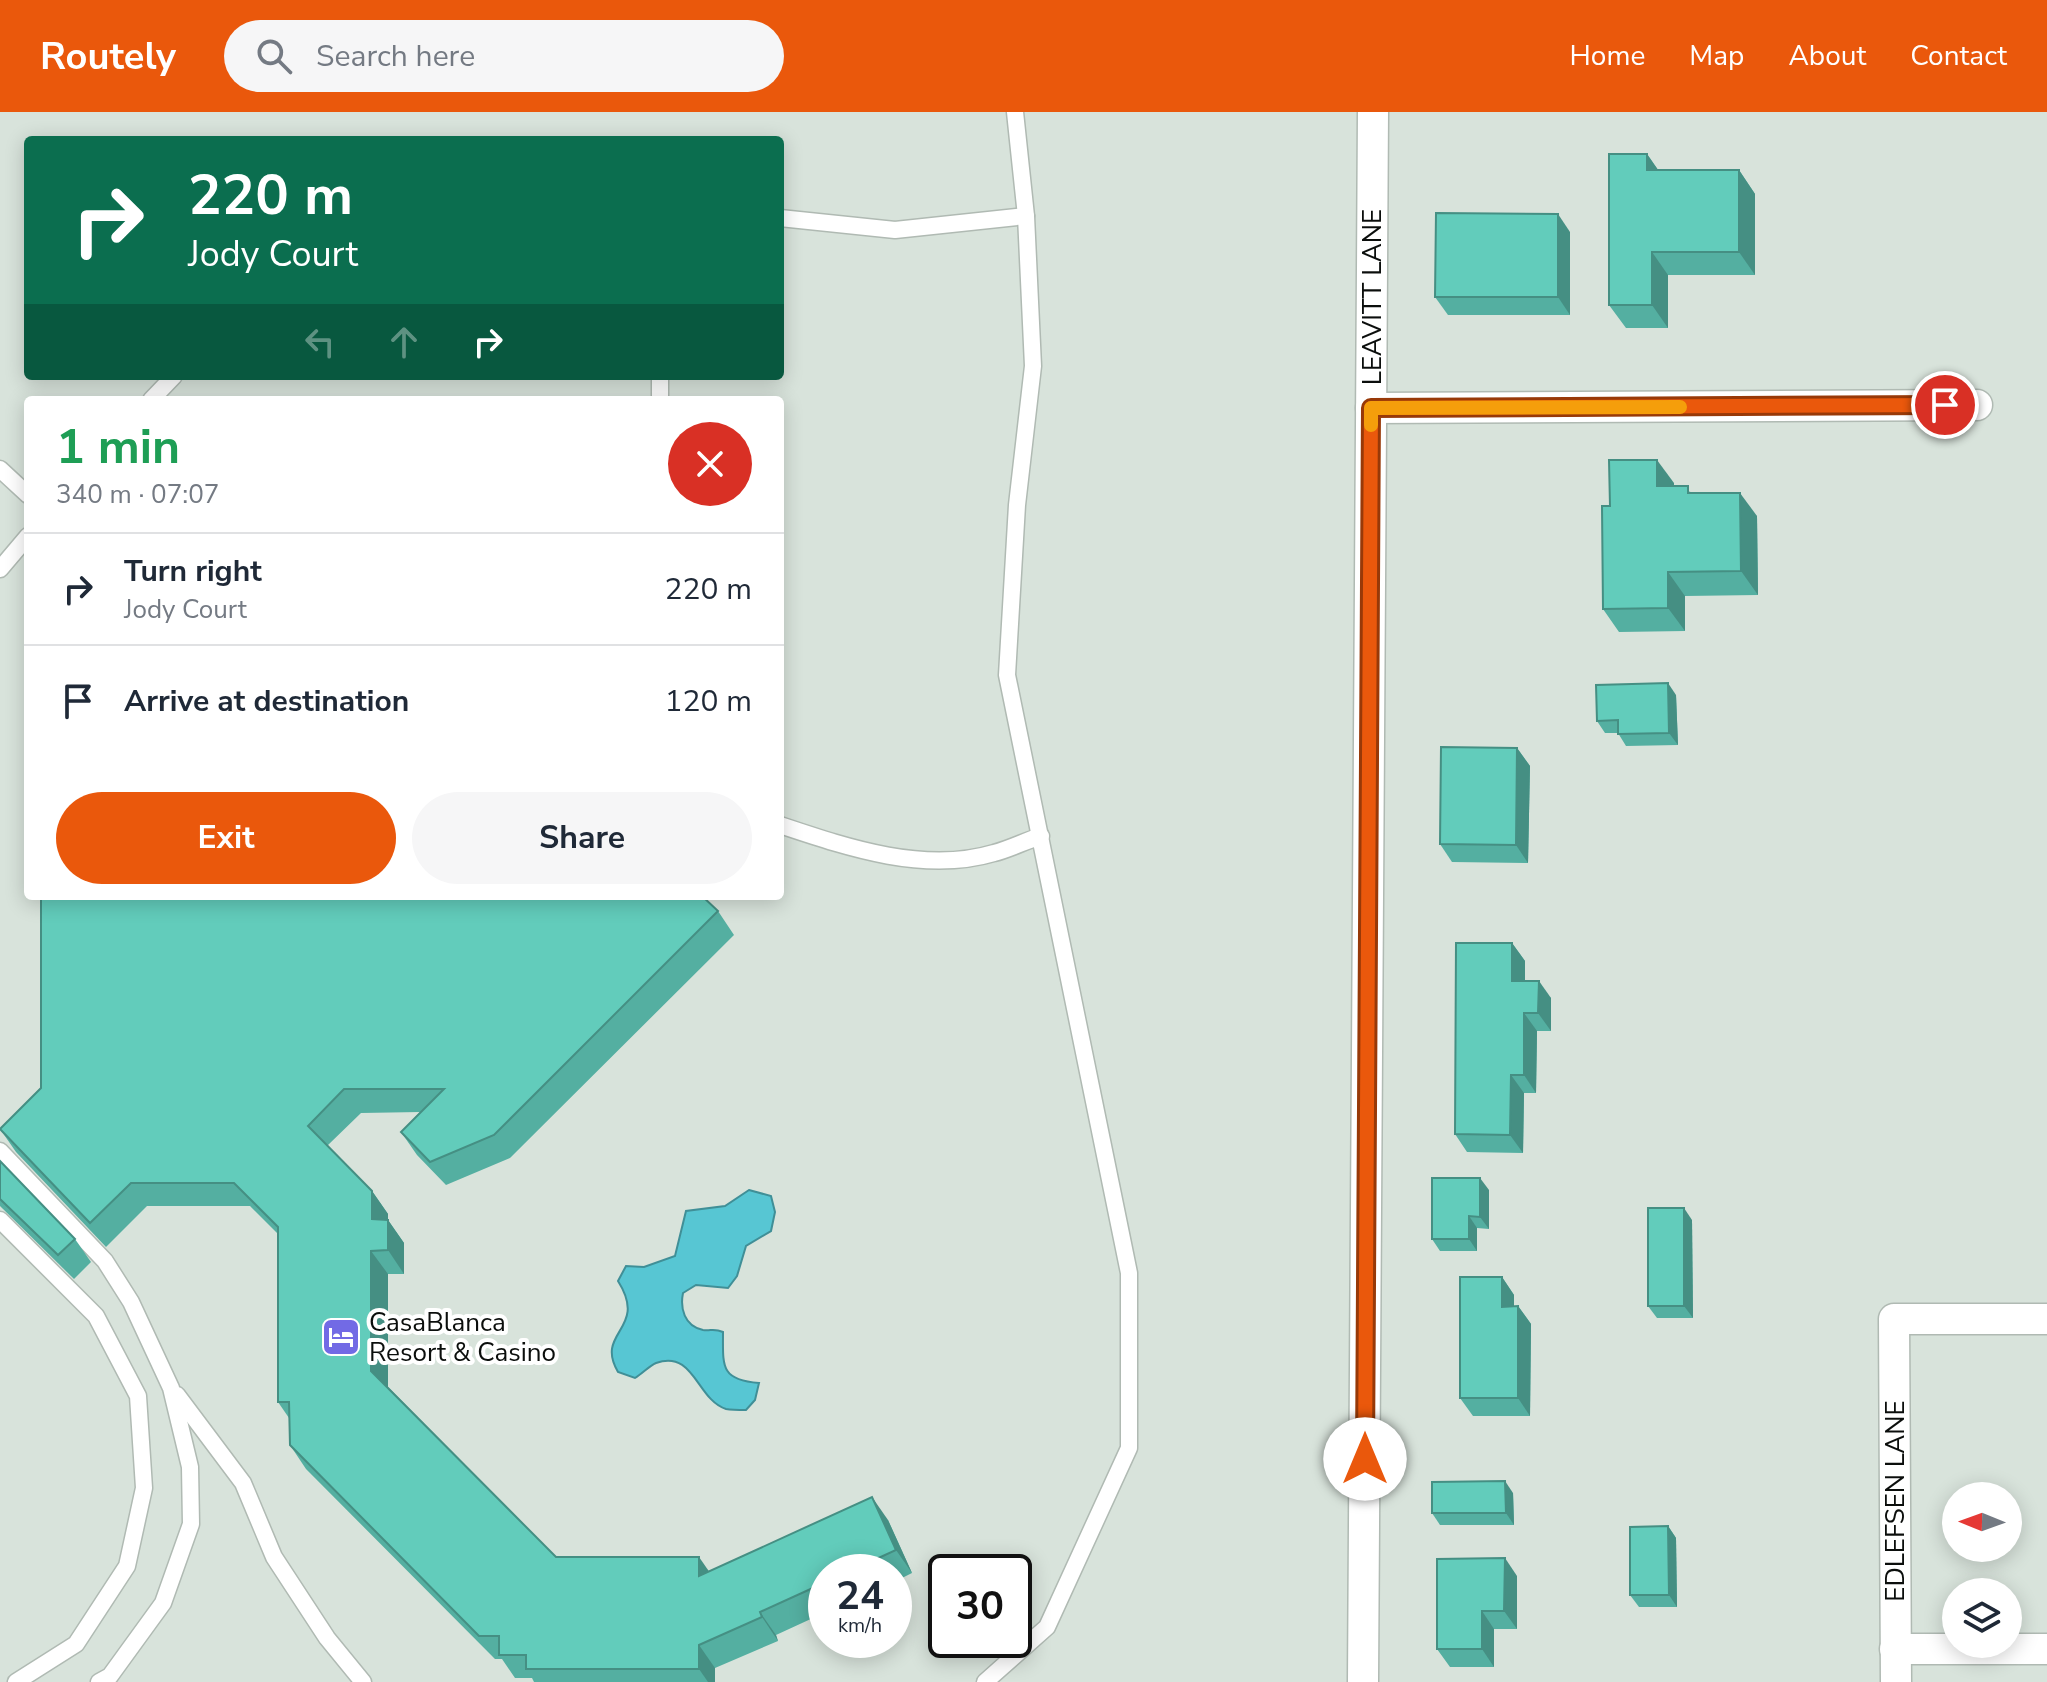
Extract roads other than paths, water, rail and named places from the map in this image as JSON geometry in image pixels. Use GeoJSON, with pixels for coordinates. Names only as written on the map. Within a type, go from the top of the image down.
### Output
{"type":"FeatureCollection","features":[{"type":"Feature","properties":{"kind":"street","name":"LEAVITT LANE"},"geometry":{"type":"LineString","coordinates":[[1363,1682],[1373,112]]}},
{"type":"Feature","properties":{"kind":"street"},"geometry":{"type":"LineString","coordinates":[[1371,408],[1977,405]]}},
{"type":"Feature","properties":{"kind":"street","name":"EDLEFSEN LANE"},"geometry":{"type":"LineString","coordinates":[[1896,1682],[1894,1319],[2047,1319]]}},
{"type":"Feature","properties":{"kind":"street"},"geometry":{"type":"LineString","coordinates":[[1895,1649],[2047,1649]]}},
{"type":"Feature","properties":{"kind":"lane"},"geometry":{"type":"LineString","coordinates":[[985,1682],[1047,1627],[1129,1448],[1129,1273],[1007,675],[1017,505],[1033,366],[1026,216],[1015,112]]}},
{"type":"Feature","properties":{"kind":"lane"},"geometry":{"type":"LineString","coordinates":[[784,218],[895,230],[1026,216]]}},
{"type":"Feature","properties":{"kind":"lane"},"geometry":{"type":"LineString","coordinates":[[155,396],[170,380]]}},
{"type":"Feature","properties":{"kind":"lane"},"geometry":{"type":"LineString","coordinates":[[0,469],[24,491]]}},
{"type":"Feature","properties":{"kind":"lane"},"geometry":{"type":"LineString","coordinates":[[0,569],[24,541]]}},
{"type":"Feature","properties":{"kind":"lane"},"geometry":{"type":"LineString","coordinates":[[784,826],[859,851],[932,860],[991,854],[1041,836]]}},
{"type":"Feature","properties":{"kind":"lane"},"geometry":{"type":"LineString","coordinates":[[0,1151],[105,1261],[131,1302],[171,1388],[190,1467],[191,1524],[163,1603],[110,1676],[99,1682]]}},
{"type":"Feature","properties":{"kind":"lane"},"geometry":{"type":"LineString","coordinates":[[0,1220],[96,1316],[138,1396],[144,1488],[127,1566],[76,1644],[16,1682]]}},
{"type":"Feature","properties":{"kind":"lane"},"geometry":{"type":"LineString","coordinates":[[171,1388],[243,1483],[274,1557],[327,1638],[363,1682]]}},
{"type":"Feature","properties":{"kind":"water"},"geometry":{"type":"Polygon","coordinates":[[[749,1190],[771,1196],[775,1212],[771,1231],[746,1246],[737,1276],[728,1288],[696,1285],[683,1293],[682,1305],[691,1325],[723,1332],[726,1369],[737,1379],[759,1383],[755,1400],[746,1410],[726,1409],[716,1404],[679,1363],[653,1364],[635,1378],[618,1372],[612,1358],[612,1347],[628,1310],[618,1281],[626,1266],[644,1267],[675,1256],[686,1211],[725,1206],[749,1190]]]}},
{"type":"Feature","properties":{"kind":"place","name":"CasaBlanca Resort & Casino"},"geometry":{"type":"Point","coordinates":[341,1337]}}]}
